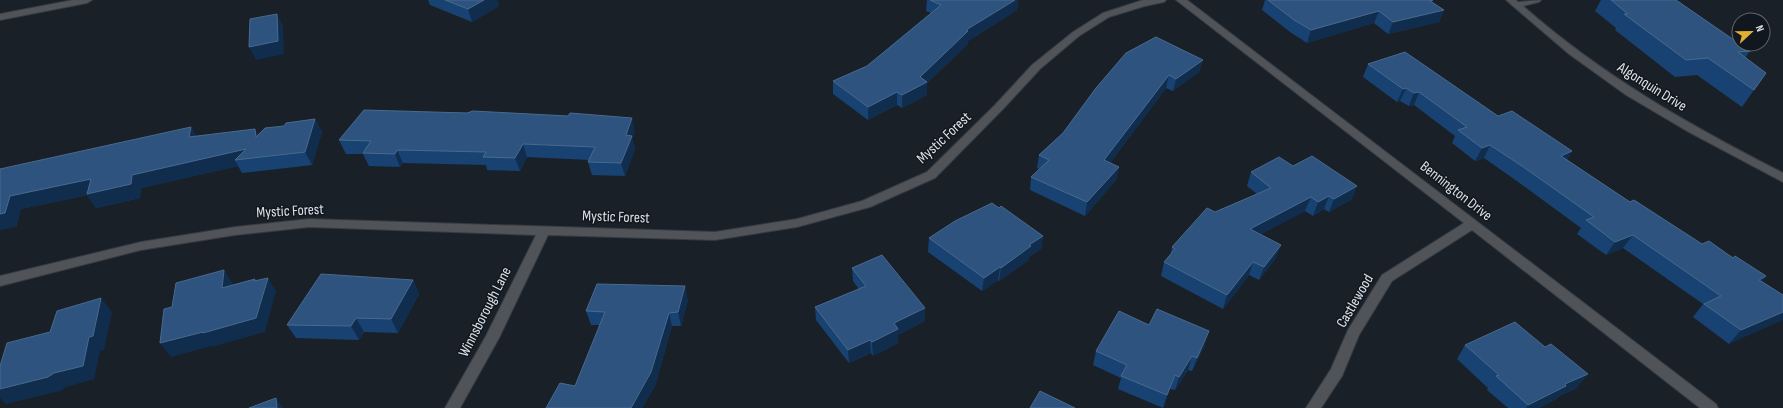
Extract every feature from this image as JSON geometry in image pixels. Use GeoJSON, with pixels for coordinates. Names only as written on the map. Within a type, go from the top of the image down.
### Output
{"type":"FeatureCollection","features":[{"type":"Feature","properties":{"kind":"street"},"geometry":{"type":"LineString","coordinates":[[0,17],[87,0]]}},
{"type":"Feature","properties":{"kind":"street","name":"Mystic Forest"},"geometry":{"type":"LineString","coordinates":[[0,281],[141,246],[235,231],[309,223],[715,236],[797,224],[866,204],[931,175],[999,107],[1036,66],[1076,34],[1106,15],[1161,0]]}},
{"type":"Feature","properties":{"kind":"street","name":"Bennington Drive"},"geometry":{"type":"LineString","coordinates":[[1181,0],[1711,408]]}},
{"type":"Feature","properties":{"kind":"street","name":"Algonquin Drive"},"geometry":{"type":"LineString","coordinates":[[1514,2],[1536,0]]}},
{"type":"Feature","properties":{"kind":"street","name":"Algonquin Drive"},"geometry":{"type":"LineString","coordinates":[[1514,2],[1576,56],[1645,102],[1730,151],[1783,178]]}},
{"type":"Feature","properties":{"kind":"street","name":"Castlewood"},"geometry":{"type":"LineString","coordinates":[[1313,408],[1337,372],[1353,334],[1387,278],[1472,224]]}},
{"type":"Feature","properties":{"kind":"street","name":"Winnsborough Lane"},"geometry":{"type":"LineString","coordinates":[[452,408],[492,338],[544,230]]}},
{"type":"Feature","properties":{"kind":"building"},"geometry":{"type":"Polygon","coordinates":[[[445,0],[484,0],[468,9],[445,0]]]}},
{"type":"Feature","properties":{"kind":"building"},"geometry":{"type":"Polygon","coordinates":[[[930,0],[1015,0],[966,30],[968,31],[920,77],[927,82],[902,95],[897,92],[868,107],[833,81],[867,66],[941,5],[930,0]]]}},
{"type":"Feature","properties":{"kind":"building"},"geometry":{"type":"Polygon","coordinates":[[[1268,0],[1433,0],[1430,1],[1444,10],[1393,22],[1379,11],[1311,30],[1294,20],[1268,0]]]}},
{"type":"Feature","properties":{"kind":"building"},"geometry":{"type":"Polygon","coordinates":[[[1611,0],[1676,0],[1731,38],[1731,52],[1738,52],[1766,73],[1754,90],[1708,58],[1686,60],[1624,14],[1628,14],[1611,0]]]}},
{"type":"Feature","properties":{"kind":"building"},"geometry":{"type":"Polygon","coordinates":[[[277,14],[278,41],[249,47],[250,19],[277,14]]]}},
{"type":"Feature","properties":{"kind":"building"},"geometry":{"type":"Polygon","coordinates":[[[1156,37],[1203,60],[1176,79],[1169,75],[1104,160],[1119,167],[1087,202],[1031,177],[1049,160],[1039,155],[1063,133],[1096,88],[1126,53],[1156,37]]]}},
{"type":"Feature","properties":{"kind":"building"},"geometry":{"type":"Polygon","coordinates":[[[1405,52],[1498,116],[1512,111],[1572,151],[1561,156],[1630,202],[1634,200],[1702,244],[1709,241],[1733,258],[1735,256],[1766,276],[1759,280],[1783,295],[1783,312],[1741,330],[1704,304],[1721,296],[1633,235],[1615,242],[1586,220],[1594,217],[1490,145],[1482,148],[1458,130],[1467,127],[1419,92],[1414,93],[1406,88],[1403,89],[1368,64],[1405,52]]]}},
{"type":"Feature","properties":{"kind":"building"},"geometry":{"type":"Polygon","coordinates":[[[364,110],[467,113],[473,111],[568,116],[570,113],[632,118],[626,135],[632,136],[621,163],[588,162],[595,147],[523,144],[515,158],[483,157],[486,152],[397,150],[395,154],[363,153],[371,141],[339,140],[364,110]]]}},
{"type":"Feature","properties":{"kind":"building"},"geometry":{"type":"Polygon","coordinates":[[[315,119],[305,152],[235,160],[246,149],[132,175],[131,184],[87,194],[91,179],[10,196],[5,213],[0,214],[0,169],[191,127],[189,137],[255,129],[256,137],[265,128],[284,126],[286,123],[315,119]]]}},
{"type":"Feature","properties":{"kind":"building"},"geometry":{"type":"Polygon","coordinates":[[[1312,156],[1357,186],[1334,199],[1329,196],[1318,202],[1311,197],[1250,229],[1281,245],[1264,267],[1253,262],[1227,295],[1164,262],[1175,249],[1172,247],[1207,208],[1215,212],[1271,188],[1251,172],[1279,157],[1293,166],[1312,156]]]}},
{"type":"Feature","properties":{"kind":"building"},"geometry":{"type":"Polygon","coordinates":[[[992,203],[999,208],[1001,206],[1043,236],[1029,245],[1031,246],[1001,268],[1000,267],[984,278],[929,238],[955,221],[992,203]]]}},
{"type":"Feature","properties":{"kind":"building"},"geometry":{"type":"Polygon","coordinates":[[[882,255],[925,308],[894,323],[898,329],[872,342],[870,340],[848,350],[815,307],[866,286],[852,268],[882,255]]]}},
{"type":"Feature","properties":{"kind":"building"},"geometry":{"type":"Polygon","coordinates":[[[224,270],[222,288],[255,279],[254,281],[268,278],[256,318],[160,343],[164,309],[172,307],[176,283],[224,270]]]}},
{"type":"Feature","properties":{"kind":"building"},"geometry":{"type":"Polygon","coordinates":[[[321,274],[413,280],[391,319],[356,318],[351,326],[287,325],[321,274]]]}},
{"type":"Feature","properties":{"kind":"building"},"geometry":{"type":"Polygon","coordinates":[[[597,284],[685,286],[678,312],[669,313],[651,372],[631,408],[546,408],[560,383],[575,386],[605,312],[586,311],[597,284]]]}},
{"type":"Feature","properties":{"kind":"building"},"geometry":{"type":"Polygon","coordinates":[[[101,298],[93,336],[89,337],[83,366],[54,373],[48,377],[0,389],[0,366],[7,343],[50,332],[57,311],[101,298]]]}},
{"type":"Feature","properties":{"kind":"building"},"geometry":{"type":"Polygon","coordinates":[[[1157,309],[1209,331],[1197,358],[1192,356],[1179,377],[1175,375],[1167,395],[1121,376],[1127,365],[1096,351],[1119,311],[1149,325],[1157,309]]]}},
{"type":"Feature","properties":{"kind":"building"},"geometry":{"type":"Polygon","coordinates":[[[1515,322],[1545,347],[1551,344],[1588,374],[1565,384],[1566,386],[1528,405],[1496,376],[1499,375],[1465,345],[1515,322]]]}},
{"type":"Feature","properties":{"kind":"building"},"geometry":{"type":"Polygon","coordinates":[[[1040,391],[1075,408],[1030,408],[1040,391]]]}},
{"type":"Feature","properties":{"kind":"building"},"geometry":{"type":"Polygon","coordinates":[[[276,398],[277,408],[249,408],[276,398]]]}}]}
